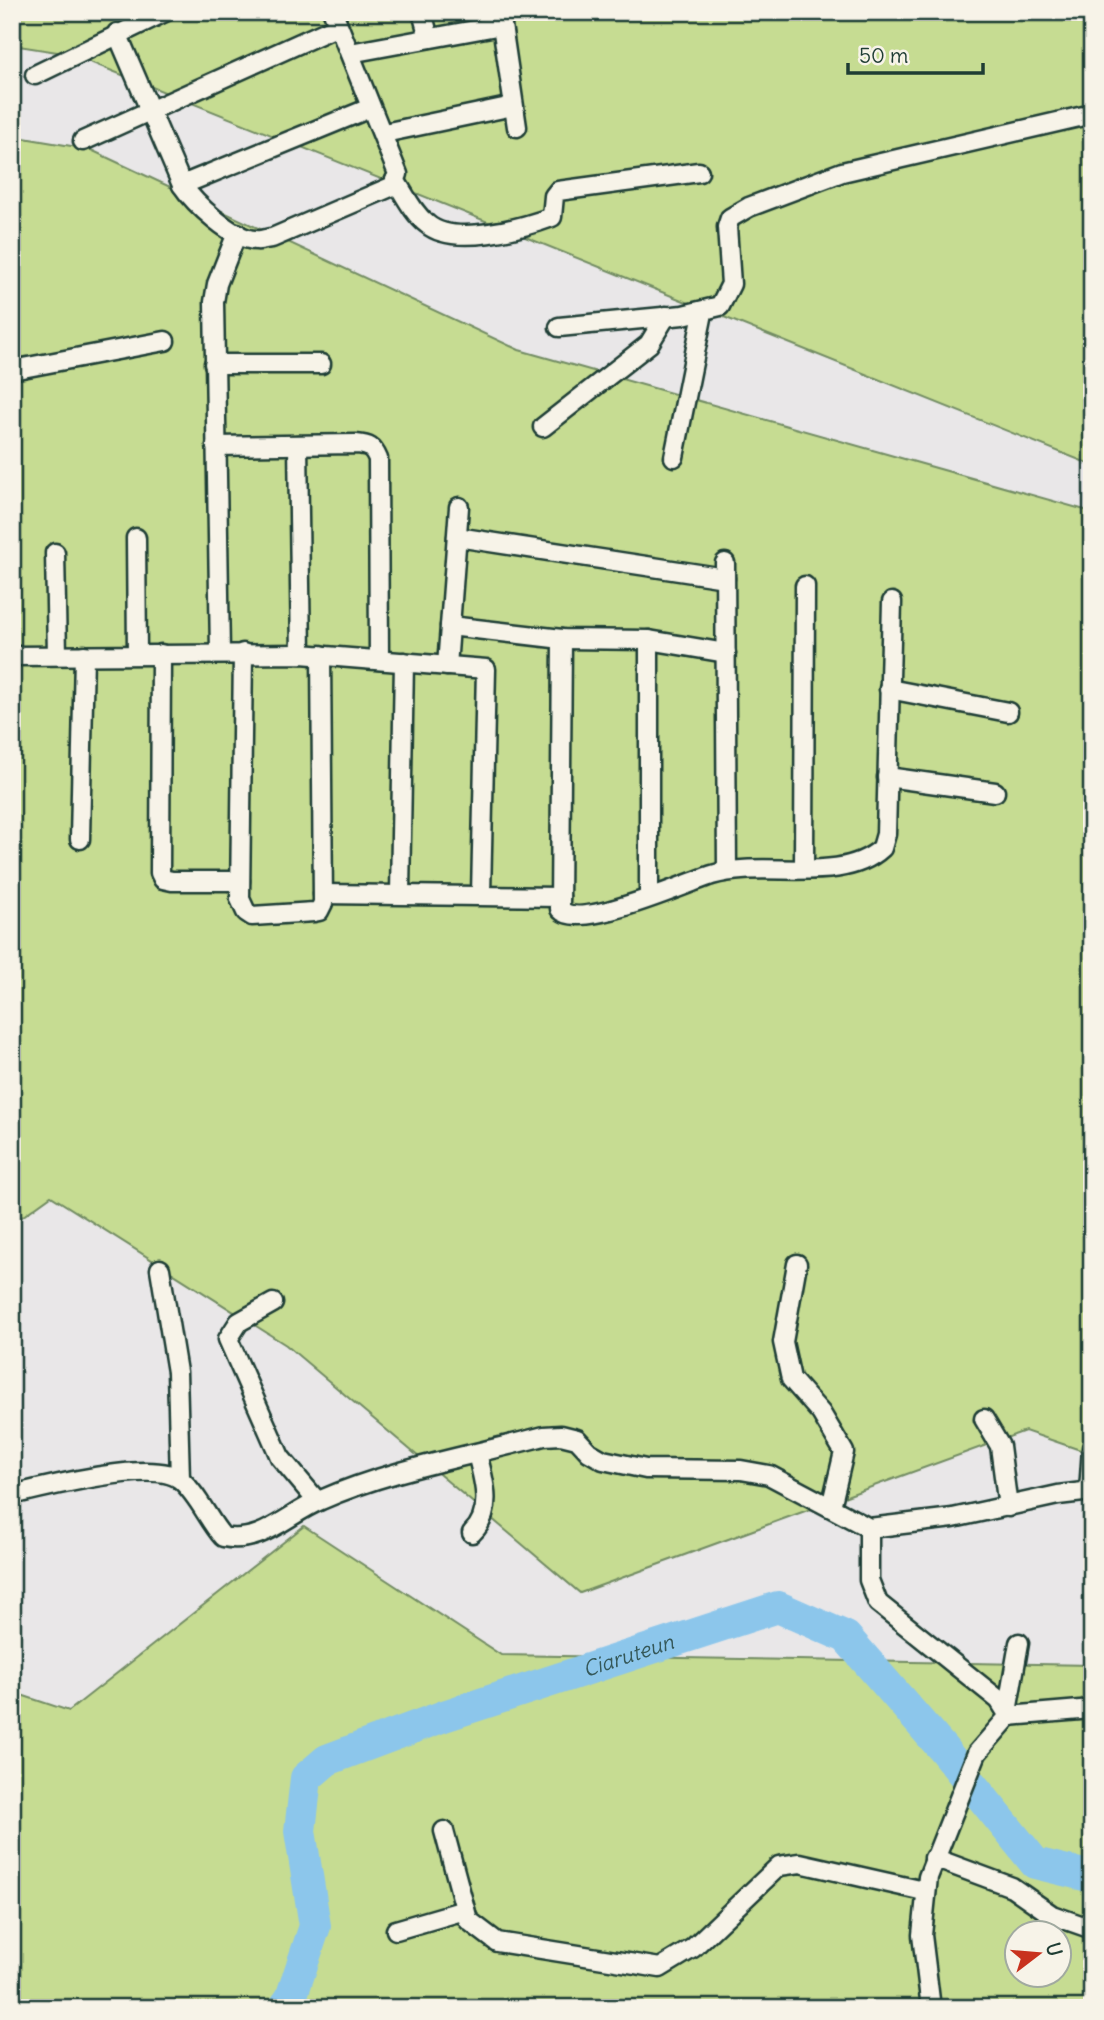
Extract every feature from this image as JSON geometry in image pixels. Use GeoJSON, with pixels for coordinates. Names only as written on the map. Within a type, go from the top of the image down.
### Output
{"type":"FeatureCollection","features":[{"type":"Feature","properties":{"kind":"street"},"geometry":{"type":"LineString","coordinates":[[35,75],[165,12]]}},
{"type":"Feature","properties":{"kind":"street"},"geometry":{"type":"LineString","coordinates":[[422,12],[429,38]]}},
{"type":"Feature","properties":{"kind":"street"},"geometry":{"type":"LineString","coordinates":[[83,141],[151,112],[335,19],[370,108],[397,165],[395,180],[393,186],[272,238],[254,241],[237,233],[193,202],[182,185],[151,112],[117,33]]}},
{"type":"Feature","properties":{"kind":"street"},"geometry":{"type":"LineString","coordinates":[[350,53],[429,38],[501,19],[517,127]]}},
{"type":"Feature","properties":{"kind":"street"},"geometry":{"type":"LineString","coordinates":[[384,133],[513,106]]}},
{"type":"Feature","properties":{"kind":"street"},"geometry":{"type":"LineString","coordinates":[[182,185],[370,108]]}},
{"type":"Feature","properties":{"kind":"street"},"geometry":{"type":"LineString","coordinates":[[559,327],[703,313],[720,306],[729,293],[731,284],[727,227],[730,218],[738,212],[842,172],[1092,114]]}},
{"type":"Feature","properties":{"kind":"street"},"geometry":{"type":"LineString","coordinates":[[395,180],[426,224],[443,234],[467,236],[552,217],[554,196],[558,191],[699,172]]}},
{"type":"Feature","properties":{"kind":"street"},"geometry":{"type":"LineString","coordinates":[[220,653],[214,302],[217,284],[237,233]]}},
{"type":"Feature","properties":{"kind":"street"},"geometry":{"type":"LineString","coordinates":[[674,457],[703,313]]}},
{"type":"Feature","properties":{"kind":"street"},"geometry":{"type":"LineString","coordinates":[[543,427],[649,344],[666,316]]}},
{"type":"Feature","properties":{"kind":"street"},"geometry":{"type":"LineString","coordinates":[[12,370],[165,341]]}},
{"type":"Feature","properties":{"kind":"street"},"geometry":{"type":"LineString","coordinates":[[214,364],[321,364]]}},
{"type":"Feature","properties":{"kind":"street"},"geometry":{"type":"LineString","coordinates":[[298,445],[300,654]]}},
{"type":"Feature","properties":{"kind":"street"},"geometry":{"type":"LineString","coordinates":[[216,446],[368,445],[374,450],[378,458],[379,660]]}},
{"type":"Feature","properties":{"kind":"street"},"geometry":{"type":"LineString","coordinates":[[447,666],[459,507]]}},
{"type":"Feature","properties":{"kind":"street"},"geometry":{"type":"LineString","coordinates":[[457,537],[725,570],[727,870]]}},
{"type":"Feature","properties":{"kind":"street"},"geometry":{"type":"LineString","coordinates":[[136,538],[137,654]]}},
{"type":"Feature","properties":{"kind":"street"},"geometry":{"type":"LineString","coordinates":[[55,553],[57,655]]}},
{"type":"Feature","properties":{"kind":"street"},"geometry":{"type":"LineString","coordinates":[[804,868],[806,586]]}},
{"type":"Feature","properties":{"kind":"street"},"geometry":{"type":"LineString","coordinates":[[562,639],[561,909],[570,914],[612,912],[727,870],[853,867],[872,858],[882,848],[886,834],[892,602]]}},
{"type":"Feature","properties":{"kind":"street"},"geometry":{"type":"LineString","coordinates":[[450,626],[562,639],[649,640],[726,653]]}},
{"type":"Feature","properties":{"kind":"street"},"geometry":{"type":"LineString","coordinates":[[649,640],[649,898]]}},
{"type":"Feature","properties":{"kind":"street"},"geometry":{"type":"LineString","coordinates":[[243,653],[240,881],[242,906],[252,916],[319,911],[323,894],[321,656]]}},
{"type":"Feature","properties":{"kind":"street"},"geometry":{"type":"LineString","coordinates":[[160,654],[160,873],[163,878],[172,881],[240,881]]}},
{"type":"Feature","properties":{"kind":"street"},"geometry":{"type":"LineString","coordinates":[[12,656],[300,654],[486,669],[481,895]]}},
{"type":"Feature","properties":{"kind":"street"},"geometry":{"type":"LineString","coordinates":[[80,839],[84,655]]}},
{"type":"Feature","properties":{"kind":"street"},"geometry":{"type":"LineString","coordinates":[[400,893],[404,663]]}},
{"type":"Feature","properties":{"kind":"street"},"geometry":{"type":"LineString","coordinates":[[889,689],[1009,712]]}},
{"type":"Feature","properties":{"kind":"street"},"geometry":{"type":"LineString","coordinates":[[887,777],[995,792]]}},
{"type":"Feature","properties":{"kind":"street"},"geometry":{"type":"LineString","coordinates":[[323,894],[560,897]]}},
{"type":"Feature","properties":{"kind":"street"},"geometry":{"type":"LineString","coordinates":[[797,1264],[783,1342],[792,1378],[821,1413],[844,1452],[831,1507]]}},
{"type":"Feature","properties":{"kind":"street"},"geometry":{"type":"LineString","coordinates":[[160,1269],[177,1372],[180,1479]]}},
{"type":"Feature","properties":{"kind":"street"},"geometry":{"type":"LineString","coordinates":[[273,1303],[239,1322],[228,1339],[280,1457],[317,1501]]}},
{"type":"Feature","properties":{"kind":"street"},"geometry":{"type":"LineString","coordinates":[[985,1419],[1000,1446],[1008,1507]]}},
{"type":"Feature","properties":{"kind":"street"},"geometry":{"type":"LineString","coordinates":[[12,1495],[50,1486],[123,1475],[167,1473],[180,1479],[223,1537],[239,1540],[261,1534],[317,1501],[396,1475],[544,1436],[561,1435],[577,1439],[589,1452],[603,1460],[646,1469],[741,1470],[769,1475],[869,1528],[953,1518],[1090,1491],[1092,1448]]}},
{"type":"Feature","properties":{"kind":"street"},"geometry":{"type":"LineString","coordinates":[[472,1533],[481,1524],[487,1490],[477,1454]]}},
{"type":"Feature","properties":{"kind":"street"},"geometry":{"type":"LineString","coordinates":[[869,1528],[869,1580],[878,1603],[999,1700],[1008,1714]]}},
{"type":"Feature","properties":{"kind":"street"},"geometry":{"type":"LineString","coordinates":[[931,2008],[922,1935],[924,1891],[934,1858],[977,1753],[1008,1714],[1019,1643]]}},
{"type":"Feature","properties":{"kind":"street"},"geometry":{"type":"LineString","coordinates":[[1008,1714],[1092,1709]]}},
{"type":"Feature","properties":{"kind":"street"},"geometry":{"type":"LineString","coordinates":[[444,1831],[468,1920],[497,1942],[660,1968],[701,1941],[779,1866],[800,1863],[924,1891]]}},
{"type":"Feature","properties":{"kind":"street"},"geometry":{"type":"LineString","coordinates":[[934,1858],[1012,1886],[1052,1915],[1092,1929]]}},
{"type":"Feature","properties":{"kind":"street"},"geometry":{"type":"LineString","coordinates":[[396,1930],[465,1910]]}},
{"type":"Feature","properties":{"kind":"green space"},"geometry":{"type":"Polygon","coordinates":[[[12,12],[1092,12],[1092,465],[70,54],[12,45],[12,12]]]}},
{"type":"Feature","properties":{"kind":"green space"},"geometry":{"type":"Polygon","coordinates":[[[12,136],[89,149],[519,350],[1092,512],[1092,1454],[1025,1431],[580,1593],[286,1345],[51,1196],[12,1224],[12,136]]]}},
{"type":"Feature","properties":{"kind":"green space"},"geometry":{"type":"Polygon","coordinates":[[[304,1526],[501,1655],[1092,1665],[1092,2008],[12,2008],[12,1692],[69,1711],[304,1526]]]}},
{"type":"Feature","properties":{"kind":"waterway","name":"Ciaruteun"},"geometry":{"type":"LineString","coordinates":[[284,2008],[291,1998],[315,1926],[300,1831],[306,1778],[327,1760],[444,1716],[778,1607],[846,1637],[943,1749],[1035,1863],[1092,1877]]}}]}
